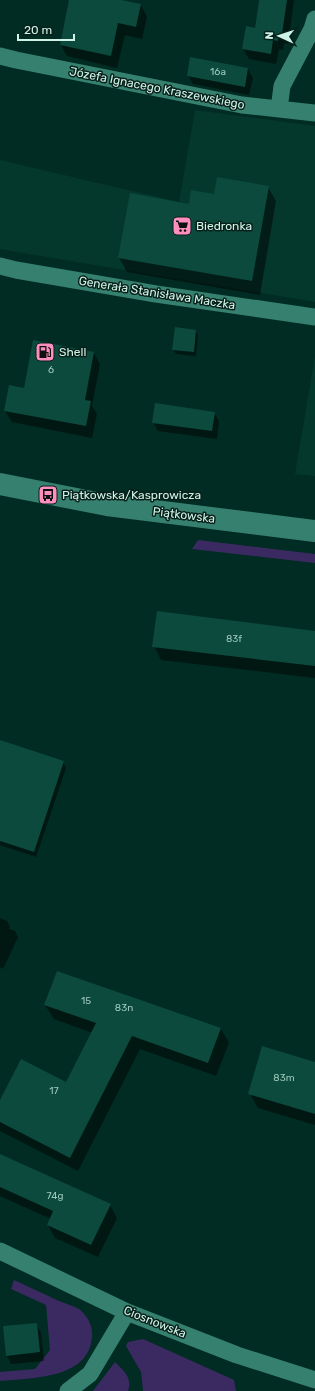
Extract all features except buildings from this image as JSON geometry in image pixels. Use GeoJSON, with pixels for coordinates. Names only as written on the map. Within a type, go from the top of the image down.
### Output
{"type":"FeatureCollection","features":[{"type":"Feature","properties":{"kind":"main road","name":"Piątkowska"},"geometry":{"type":"LineString","coordinates":[[2,484],[48,495],[107,505],[315,531]]}},
{"type":"Feature","properties":{"kind":"street"},"geometry":{"type":"LineString","coordinates":[[279,109],[282,86],[312,29],[315,19]]}},
{"type":"Feature","properties":{"kind":"street","name":"Józefa Ignacego Kraszewskiego"},"geometry":{"type":"LineString","coordinates":[[0,56],[242,105],[315,113]]}},
{"type":"Feature","properties":{"kind":"street","name":"Generała Stanisława Maczka"},"geometry":{"type":"LineString","coordinates":[[0,266],[156,294],[315,317]]}},
{"type":"Feature","properties":{"kind":"street","name":"Ciosnowska"},"geometry":{"type":"LineString","coordinates":[[0,1251],[127,1312],[237,1355],[315,1380]]}},
{"type":"Feature","properties":{"kind":"street"},"geometry":{"type":"LineString","coordinates":[[68,1391],[90,1374],[127,1312]]}},
{"type":"Feature","properties":{"kind":"shaded area"},"geometry":{"type":"Polygon","coordinates":[[[195,110],[315,126],[315,302],[0,249],[0,160],[179,202],[195,110]]]}},
{"type":"Feature","properties":{"kind":"shaded area"},"geometry":{"type":"Polygon","coordinates":[[[315,356],[315,476],[295,474],[315,356]]]}},
{"type":"Feature","properties":{"kind":"shaded area"},"geometry":{"type":"Polygon","coordinates":[[[198,540],[315,554],[315,563],[192,549],[198,540]]]}},
{"type":"Feature","properties":{"kind":"shaded area"},"geometry":{"type":"Polygon","coordinates":[[[14,1280],[79,1309],[85,1314],[89,1321],[92,1336],[89,1350],[81,1361],[57,1374],[28,1379],[0,1381],[0,1372],[35,1369],[50,1350],[46,1305],[11,1289],[14,1280]]]}},
{"type":"Feature","properties":{"kind":"shaded area"},"geometry":{"type":"Polygon","coordinates":[[[143,1339],[234,1380],[236,1391],[143,1391],[141,1372],[126,1346],[128,1342],[143,1339]]]}},
{"type":"Feature","properties":{"kind":"shaded area"},"geometry":{"type":"Polygon","coordinates":[[[115,1362],[124,1371],[128,1378],[128,1391],[93,1391],[115,1362]]]}},
{"type":"Feature","properties":{"kind":"place","name":"Biedronka"},"geometry":{"type":"Point","coordinates":[182,226]}},
{"type":"Feature","properties":{"kind":"place","name":"Shell"},"geometry":{"type":"Point","coordinates":[45,352]}},
{"type":"Feature","properties":{"kind":"place","name":"Piątkowska/Kasprowicza"},"geometry":{"type":"Point","coordinates":[48,495]}}]}
